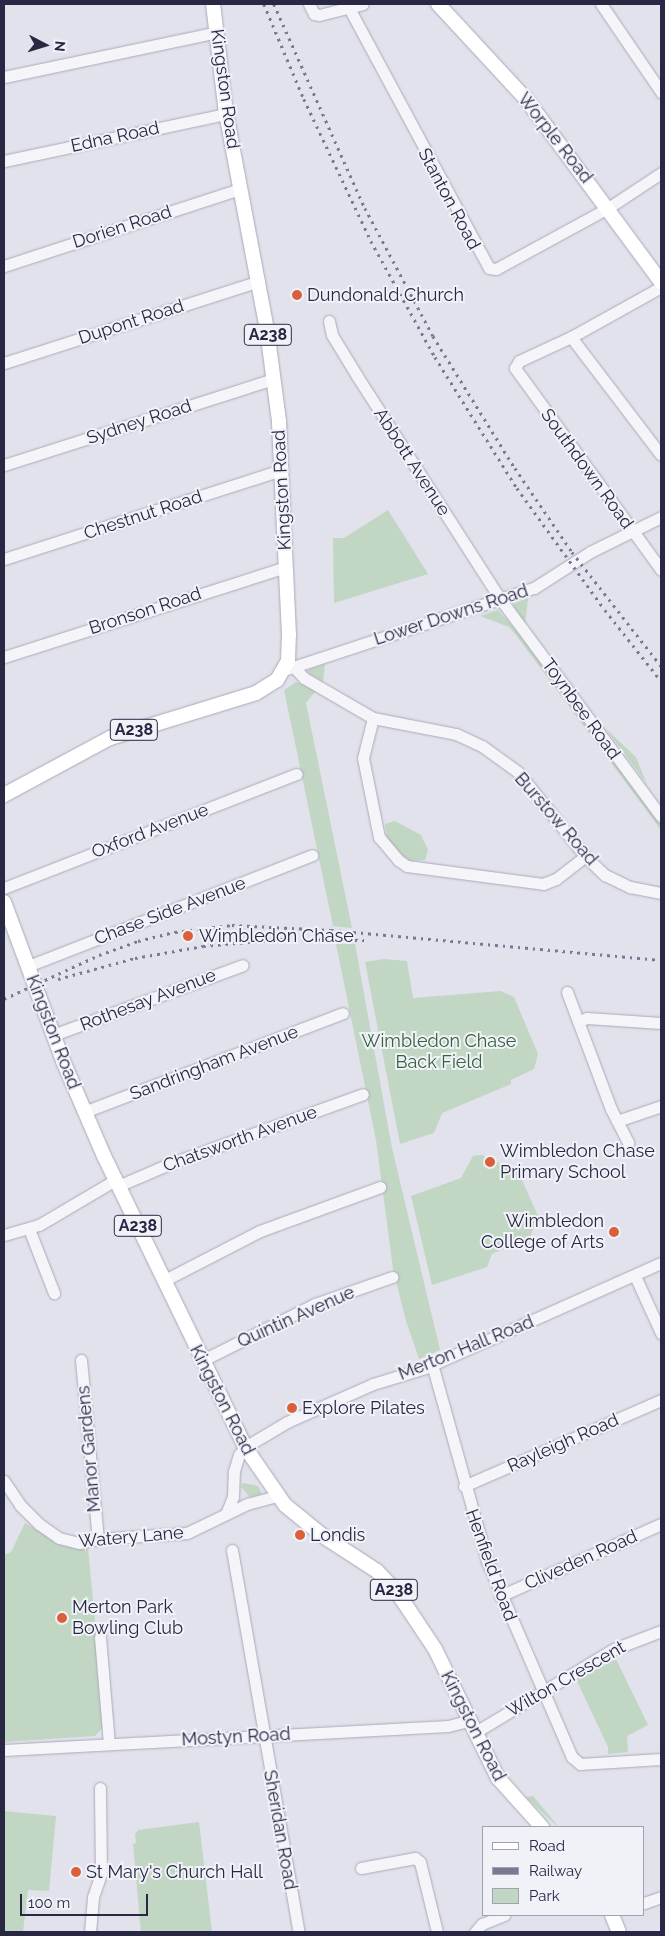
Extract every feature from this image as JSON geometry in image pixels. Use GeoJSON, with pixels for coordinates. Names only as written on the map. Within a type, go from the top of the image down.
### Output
{"type":"FeatureCollection","features":[{"type":"Feature","properties":{"kind":"main road","name":"Kingston Road"},"geometry":{"type":"LineString","coordinates":[[213,4],[226,114],[259,281],[274,379],[282,470],[289,668]]}},
{"type":"Feature","properties":{"kind":"main road","name":"Worple Road"},"geometry":{"type":"LineString","coordinates":[[438,4],[526,99],[661,282]]}},
{"type":"Feature","properties":{"kind":"main road","name":"A238"},"geometry":{"type":"LineString","coordinates":[[4,795],[110,738],[256,693],[272,684],[289,668]]}},
{"type":"Feature","properties":{"kind":"main road","name":"Kingston Road"},"geometry":{"type":"LineString","coordinates":[[4,902],[53,1035],[84,1112],[162,1281],[245,1448],[277,1496],[323,1536],[365,1562],[388,1582],[435,1649],[471,1727],[503,1786],[541,1826]]}},
{"type":"Feature","properties":{"kind":"main road"},"geometry":{"type":"LineString","coordinates":[[612,1916],[619,1932]]}},
{"type":"Feature","properties":{"kind":"street"},"geometry":{"type":"LineString","coordinates":[[311,9],[349,8],[363,4]]}},
{"type":"Feature","properties":{"kind":"street"},"geometry":{"type":"LineString","coordinates":[[602,4],[661,92]]}},
{"type":"Feature","properties":{"kind":"street","name":"Stanton Road"},"geometry":{"type":"LineString","coordinates":[[349,8],[352,18],[489,268],[496,269],[608,208]]}},
{"type":"Feature","properties":{"kind":"street"},"geometry":{"type":"LineString","coordinates":[[4,77],[217,32]]}},
{"type":"Feature","properties":{"kind":"street","name":"Edna Road"},"geometry":{"type":"LineString","coordinates":[[4,161],[226,114]]}},
{"type":"Feature","properties":{"kind":"street"},"geometry":{"type":"LineString","coordinates":[[608,208],[661,172]]}},
{"type":"Feature","properties":{"kind":"street","name":"Dorien Road"},"geometry":{"type":"LineString","coordinates":[[4,266],[240,189]]}},
{"type":"Feature","properties":{"kind":"street","name":"Dupont Road"},"geometry":{"type":"LineString","coordinates":[[4,363],[259,281]]}},
{"type":"Feature","properties":{"kind":"street"},"geometry":{"type":"LineString","coordinates":[[661,287],[570,337],[661,455]]}},
{"type":"Feature","properties":{"kind":"street","name":"Abbott Avenue"},"geometry":{"type":"LineString","coordinates":[[329,321],[332,335],[352,368],[501,600]]}},
{"type":"Feature","properties":{"kind":"street","name":"Southdown Road"},"geometry":{"type":"LineString","coordinates":[[570,337],[526,357],[516,366],[516,370],[661,570]]}},
{"type":"Feature","properties":{"kind":"street","name":"Sydney Road"},"geometry":{"type":"LineString","coordinates":[[4,465],[274,379]]}},
{"type":"Feature","properties":{"kind":"street","name":"Chestnut Road"},"geometry":{"type":"LineString","coordinates":[[4,559],[282,470]]}},
{"type":"Feature","properties":{"kind":"street","name":"Lower Downs Road"},"geometry":{"type":"LineString","coordinates":[[289,668],[501,600],[542,584],[590,552],[661,517]]}},
{"type":"Feature","properties":{"kind":"street","name":"Bronson Road"},"geometry":{"type":"LineString","coordinates":[[4,657],[286,567]]}},
{"type":"Feature","properties":{"kind":"street","name":"Toynbee Road"},"geometry":{"type":"LineString","coordinates":[[501,600],[661,816]]}},
{"type":"Feature","properties":{"kind":"street","name":"Burstow Road"},"geometry":{"type":"LineString","coordinates":[[289,668],[373,718],[456,734],[482,746],[518,772],[585,856],[617,882],[661,893]]}},
{"type":"Feature","properties":{"kind":"street"},"geometry":{"type":"LineString","coordinates":[[373,718],[363,746],[363,758],[379,837],[398,860],[407,866],[543,884],[556,879],[585,856]]}},
{"type":"Feature","properties":{"kind":"street","name":"Oxford Avenue"},"geometry":{"type":"LineString","coordinates":[[4,888],[297,774]]}},
{"type":"Feature","properties":{"kind":"street","name":"Chase Side Avenue"},"geometry":{"type":"LineString","coordinates":[[28,966],[312,855]]}},
{"type":"Feature","properties":{"kind":"street","name":"Rothesay Avenue"},"geometry":{"type":"LineString","coordinates":[[53,1035],[243,965]]}},
{"type":"Feature","properties":{"kind":"street"},"geometry":{"type":"LineString","coordinates":[[567,992],[617,1121],[628,1143]]}},
{"type":"Feature","properties":{"kind":"street","name":"Sandringham Avenue"},"geometry":{"type":"LineString","coordinates":[[84,1112],[343,1014]]}},
{"type":"Feature","properties":{"kind":"street"},"geometry":{"type":"LineString","coordinates":[[578,1021],[587,1018],[661,1023]]}},
{"type":"Feature","properties":{"kind":"street","name":"Chatsworth Avenue"},"geometry":{"type":"LineString","coordinates":[[4,1235],[30,1229],[117,1183],[363,1094]]}},
{"type":"Feature","properties":{"kind":"street"},"geometry":{"type":"LineString","coordinates":[[617,1121],[661,1106]]}},
{"type":"Feature","properties":{"kind":"street"},"geometry":{"type":"LineString","coordinates":[[162,1281],[260,1231],[380,1187]]}},
{"type":"Feature","properties":{"kind":"street"},"geometry":{"type":"LineString","coordinates":[[30,1229],[54,1293]]}},
{"type":"Feature","properties":{"kind":"street","name":"Merton Hall Road"},"geometry":{"type":"LineString","coordinates":[[245,1448],[309,1410],[373,1384],[432,1364],[661,1264]]}},
{"type":"Feature","properties":{"kind":"street"},"geometry":{"type":"LineString","coordinates":[[635,1276],[661,1333]]}},
{"type":"Feature","properties":{"kind":"street","name":"Quintin Avenue"},"geometry":{"type":"LineString","coordinates":[[201,1361],[315,1304],[392,1277]]}},
{"type":"Feature","properties":{"kind":"street","name":"Manor Gardens"},"geometry":{"type":"LineString","coordinates":[[81,1360],[98,1539]]}},
{"type":"Feature","properties":{"kind":"street","name":"Henfield Road"},"geometry":{"type":"LineString","coordinates":[[432,1364],[464,1486],[500,1596],[572,1758],[580,1764],[661,1759]]}},
{"type":"Feature","properties":{"kind":"street","name":"Rayleigh Road"},"geometry":{"type":"LineString","coordinates":[[464,1486],[661,1400]]}},
{"type":"Feature","properties":{"kind":"street"},"geometry":{"type":"LineString","coordinates":[[226,1514],[234,1491],[236,1462],[245,1448]]}},
{"type":"Feature","properties":{"kind":"street","name":"Watery Lane"},"geometry":{"type":"LineString","coordinates":[[4,1481],[20,1505],[49,1531],[79,1543],[98,1539],[194,1531],[226,1514]]}},
{"type":"Feature","properties":{"kind":"street"},"geometry":{"type":"LineString","coordinates":[[234,1491],[247,1504]]}},
{"type":"Feature","properties":{"kind":"street"},"geometry":{"type":"LineString","coordinates":[[226,1514],[247,1504],[277,1496]]}},
{"type":"Feature","properties":{"kind":"street","name":"Cliveden Road"},"geometry":{"type":"LineString","coordinates":[[500,1596],[661,1524]]}},
{"type":"Feature","properties":{"kind":"street","name":"Sheridan Road"},"geometry":{"type":"LineString","coordinates":[[232,1550],[263,1736],[299,1932]]}},
{"type":"Feature","properties":{"kind":"street","name":"Wilton Crescent"},"geometry":{"type":"LineString","coordinates":[[471,1727],[542,1692],[614,1649],[661,1631]]}},
{"type":"Feature","properties":{"kind":"street"},"geometry":{"type":"LineString","coordinates":[[100,1637],[109,1744]]}},
{"type":"Feature","properties":{"kind":"street","name":"Mostyn Road"},"geometry":{"type":"LineString","coordinates":[[4,1750],[448,1726],[471,1727]]}},
{"type":"Feature","properties":{"kind":"street"},"geometry":{"type":"LineString","coordinates":[[90,1932],[93,1898],[100,1874],[100,1788]]}},
{"type":"Feature","properties":{"kind":"street"},"geometry":{"type":"LineString","coordinates":[[361,1868],[415,1858],[420,1862],[437,1932]]}},
{"type":"Feature","properties":{"kind":"street"},"geometry":{"type":"LineString","coordinates":[[645,1903],[661,1897]]}},
{"type":"Feature","properties":{"kind":"street"},"geometry":{"type":"LineString","coordinates":[[475,1932],[482,1924],[502,1916]]}},
{"type":"Feature","properties":{"kind":"green space"},"geometry":{"type":"Polygon","coordinates":[[[388,510],[428,574],[334,603],[333,538],[344,538],[388,510]]]}},
{"type":"Feature","properties":{"kind":"green space"},"geometry":{"type":"Polygon","coordinates":[[[528,598],[525,624],[513,609],[514,604],[528,598]]]}},
{"type":"Feature","properties":{"kind":"green space"},"geometry":{"type":"Polygon","coordinates":[[[498,610],[519,633],[661,823],[661,830],[516,635],[509,627],[480,616],[498,610]]]}},
{"type":"Feature","properties":{"kind":"green space"},"geometry":{"type":"Polygon","coordinates":[[[325,664],[323,682],[307,672],[310,669],[325,664]]]}},
{"type":"Feature","properties":{"kind":"green space"},"geometry":{"type":"Polygon","coordinates":[[[296,682],[316,691],[306,703],[352,928],[333,926],[284,690],[296,682]]]}},
{"type":"Feature","properties":{"kind":"green space"},"geometry":{"type":"Polygon","coordinates":[[[606,729],[636,757],[646,783],[606,729]]]}},
{"type":"Feature","properties":{"kind":"green space"},"geometry":{"type":"Polygon","coordinates":[[[395,821],[421,835],[428,850],[425,860],[409,861],[388,842],[385,824],[395,821]]]}},
{"type":"Feature","properties":{"kind":"green space"},"geometry":{"type":"Polygon","coordinates":[[[336,944],[355,944],[392,1148],[440,1350],[419,1359],[406,1321],[393,1269],[376,1140],[336,944]]]}},
{"type":"Feature","properties":{"kind":"green space","name":"Wimbledon Chase Back Field"},"geometry":{"type":"Polygon","coordinates":[[[384,959],[407,961],[413,998],[501,991],[514,997],[538,1054],[534,1069],[511,1080],[511,1084],[442,1113],[434,1133],[400,1144],[365,962],[384,959]]]}},
{"type":"Feature","properties":{"kind":"green space"},"geometry":{"type":"Polygon","coordinates":[[[482,1155],[518,1171],[538,1216],[530,1237],[492,1254],[487,1267],[432,1285],[411,1196],[461,1178],[473,1156],[482,1155]]]}},
{"type":"Feature","properties":{"kind":"green space"},"geometry":{"type":"Polygon","coordinates":[[[243,1483],[258,1486],[262,1494],[250,1497],[241,1487],[243,1483]]]}},
{"type":"Feature","properties":{"kind":"green space"},"geometry":{"type":"Polygon","coordinates":[[[25,1523],[63,1545],[88,1548],[105,1725],[95,1736],[4,1742],[4,1555],[11,1552],[25,1523]]]}},
{"type":"Feature","properties":{"kind":"green space"},"geometry":{"type":"Polygon","coordinates":[[[616,1659],[648,1725],[627,1736],[628,1752],[608,1754],[608,1747],[577,1681],[616,1659]]]}},
{"type":"Feature","properties":{"kind":"green space"},"geometry":{"type":"Polygon","coordinates":[[[533,1796],[557,1826],[557,1826],[526,1797],[533,1796]]]}},
{"type":"Feature","properties":{"kind":"green space"},"geometry":{"type":"Polygon","coordinates":[[[4,1811],[56,1816],[49,1891],[28,1890],[23,1932],[4,1932],[4,1811]]]}},
{"type":"Feature","properties":{"kind":"green space"},"geometry":{"type":"Polygon","coordinates":[[[199,1822],[212,1932],[141,1932],[133,1844],[136,1843],[135,1834],[138,1830],[199,1822]]]}},
{"type":"Feature","properties":{"kind":"railway"},"geometry":{"type":"LineString","coordinates":[[264,4],[304,99],[371,241],[435,357],[517,488],[605,610],[661,681]]}},
{"type":"Feature","properties":{"kind":"railway"},"geometry":{"type":"LineString","coordinates":[[274,4],[365,208],[433,336],[515,468],[572,552],[661,666]]}},
{"type":"Feature","properties":{"kind":"railway"},"geometry":{"type":"LineString","coordinates":[[4,999],[99,955],[138,941],[175,932],[232,925],[331,930],[661,960]]}},
{"type":"Feature","properties":{"kind":"railway"},"geometry":{"type":"LineString","coordinates":[[58,979],[135,958],[203,946],[280,939],[364,940]]}},
{"type":"Feature","properties":{"kind":"place","name":"Dundonald Church"},"geometry":{"type":"Point","coordinates":[297,295]}},
{"type":"Feature","properties":{"kind":"place","name":"Wimbledon Chase"},"geometry":{"type":"Point","coordinates":[188,936]}},
{"type":"Feature","properties":{"kind":"place","name":"Wimbledon Chase Primary School"},"geometry":{"type":"Point","coordinates":[490,1162]}},
{"type":"Feature","properties":{"kind":"place","name":"Wimbledon College of Arts"},"geometry":{"type":"Point","coordinates":[614,1232]}},
{"type":"Feature","properties":{"kind":"place","name":"Explore Pilates"},"geometry":{"type":"Point","coordinates":[292,1408]}},
{"type":"Feature","properties":{"kind":"place","name":"Londis"},"geometry":{"type":"Point","coordinates":[300,1535]}},
{"type":"Feature","properties":{"kind":"place","name":"Merton Park Bowling Club"},"geometry":{"type":"Point","coordinates":[62,1618]}},
{"type":"Feature","properties":{"kind":"place","name":"St Mary's Church Hall"},"geometry":{"type":"Point","coordinates":[76,1872]}}]}
